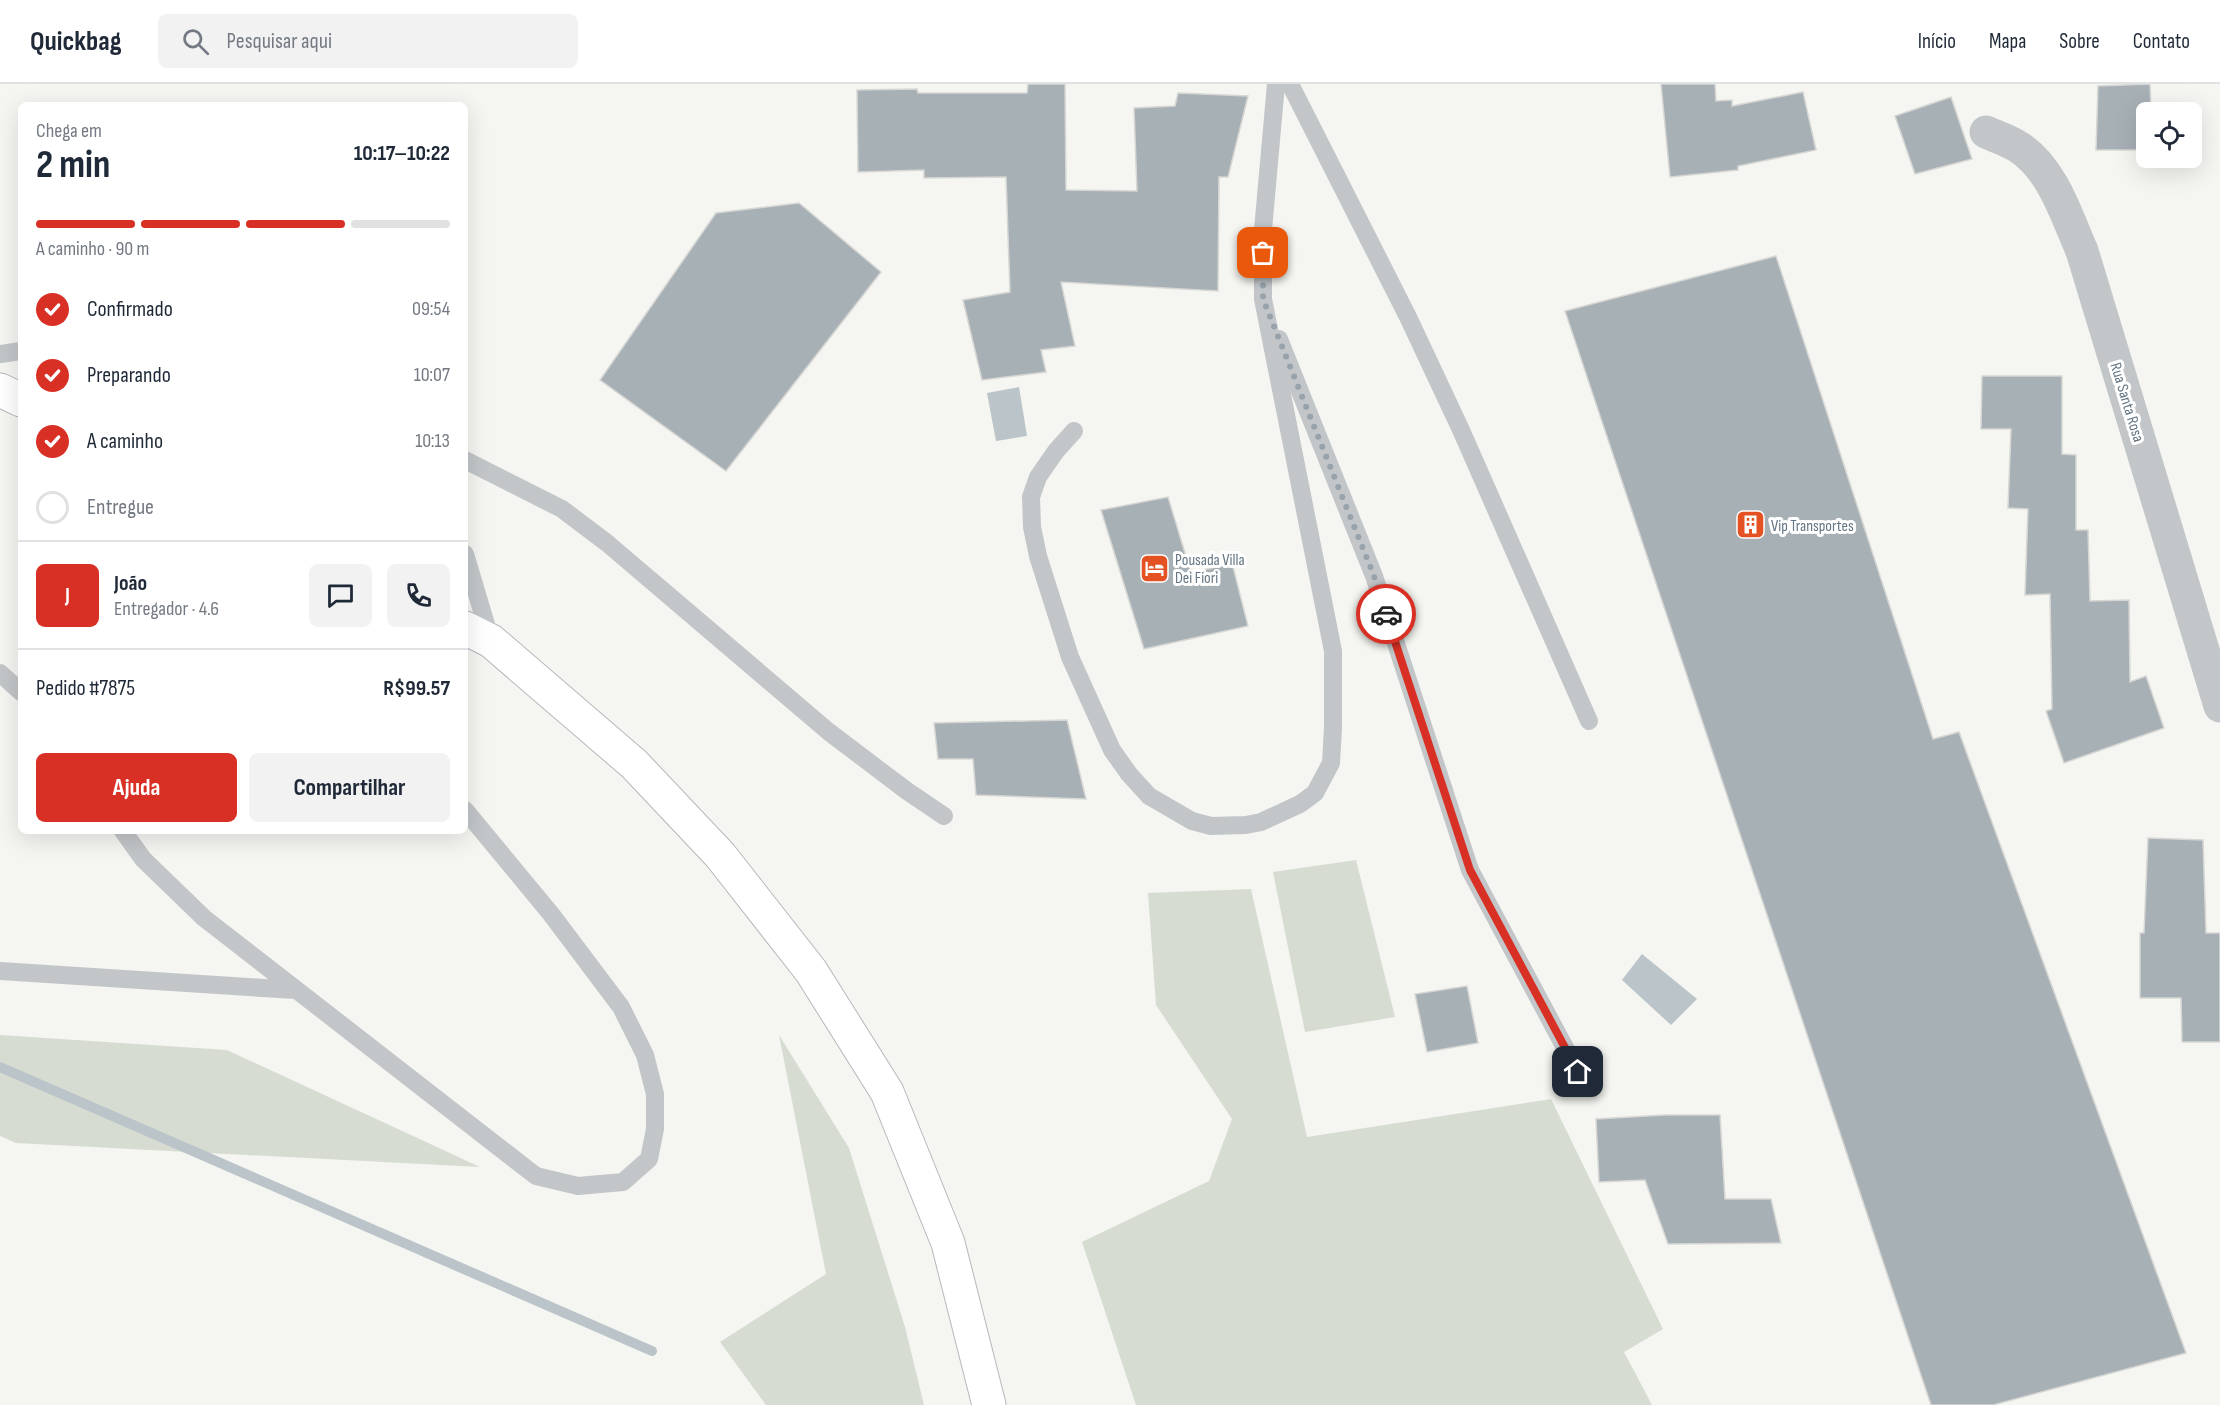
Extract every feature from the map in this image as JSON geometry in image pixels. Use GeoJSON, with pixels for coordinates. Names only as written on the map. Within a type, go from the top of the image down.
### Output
{"type":"FeatureCollection","features":[{"type":"Feature","properties":{"kind":"highway"},"geometry":{"type":"LineString","coordinates":[[0,390],[18,399]]}},
{"type":"Feature","properties":{"kind":"highway"},"geometry":{"type":"LineString","coordinates":[[478,634],[634,764],[720,855],[811,971],[887,1092],[948,1243],[989,1405]]}},
{"type":"Feature","properties":{"kind":"street","name":"Rua Santa Rosa"},"geometry":{"type":"LineString","coordinates":[[1986,132],[2020,148],[2039,167],[2057,195],[2082,251],[2220,706]]}},
{"type":"Feature","properties":{"kind":"lane"},"geometry":{"type":"LineString","coordinates":[[1074,431],[1056,451],[1038,477],[1031,497],[1032,527],[1038,556],[1071,657],[1112,750],[1149,796],[1192,820],[1211,826],[1261,822],[1300,804],[1315,793],[1331,763],[1333,651],[1263,299],[1263,230],[1276,84]]}},
{"type":"Feature","properties":{"kind":"lane"},"geometry":{"type":"LineString","coordinates":[[1290,84],[1408,317],[1461,430],[1589,721]]}},
{"type":"Feature","properties":{"kind":"lane"},"geometry":{"type":"LineString","coordinates":[[1263,299],[1374,576],[1470,870],[1578,1072]]}},
{"type":"Feature","properties":{"kind":"lane"},"geometry":{"type":"LineString","coordinates":[[0,354],[18,351]]}},
{"type":"Feature","properties":{"kind":"lane"},"geometry":{"type":"LineString","coordinates":[[468,462],[562,509],[607,543],[830,732],[907,791],[944,816]]}},
{"type":"Feature","properties":{"kind":"lane"},"geometry":{"type":"LineString","coordinates":[[468,572],[478,634]]}},
{"type":"Feature","properties":{"kind":"lane"},"geometry":{"type":"LineString","coordinates":[[0,672],[18,689]]}},
{"type":"Feature","properties":{"kind":"lane"},"geometry":{"type":"LineString","coordinates":[[125,834],[143,859],[204,918],[536,1176],[578,1185],[623,1182],[649,1159],[654,1129],[655,1094],[645,1055],[621,1007],[551,914],[468,814]]}},
{"type":"Feature","properties":{"kind":"lane"},"geometry":{"type":"LineString","coordinates":[[0,971],[295,990]]}},
{"type":"Feature","properties":{"kind":"shaded area"},"geometry":{"type":"Polygon","coordinates":[[[1019,387],[1027,436],[996,441],[987,393],[1019,387]]]}},
{"type":"Feature","properties":{"kind":"shaded area"},"geometry":{"type":"Polygon","coordinates":[[[1356,860],[1395,1017],[1305,1032],[1273,872],[1356,860]]]}},
{"type":"Feature","properties":{"kind":"shaded area"},"geometry":{"type":"Polygon","coordinates":[[[1251,889],[1307,1137],[1551,1099],[1663,1329],[1624,1352],[1652,1405],[1136,1405],[1082,1242],[1209,1181],[1232,1119],[1156,1005],[1148,893],[1251,889]]]}},
{"type":"Feature","properties":{"kind":"shaded area"},"geometry":{"type":"Polygon","coordinates":[[[1642,954],[1697,999],[1671,1025],[1622,980],[1642,954]]]}},
{"type":"Feature","properties":{"kind":"shaded area"},"geometry":{"type":"Polygon","coordinates":[[[0,1035],[227,1050],[480,1167],[16,1143],[0,1136],[0,1035]]]}},
{"type":"Feature","properties":{"kind":"shaded area"},"geometry":{"type":"Polygon","coordinates":[[[779,1035],[849,1148],[905,1327],[924,1405],[766,1405],[720,1342],[826,1274],[779,1035]]]}},
{"type":"Feature","properties":{"kind":"building"},"geometry":{"type":"Polygon","coordinates":[[[1028,84],[1065,84],[1066,190],[1137,191],[1134,108],[1175,106],[1178,93],[1248,96],[1228,177],[1219,177],[1218,291],[1061,282],[1075,346],[1041,350],[1046,372],[982,380],[963,300],[1010,292],[1006,177],[924,178],[924,170],[858,172],[857,90],[917,89],[918,93],[1027,93],[1028,84]]]}},
{"type":"Feature","properties":{"kind":"building"},"geometry":{"type":"Polygon","coordinates":[[[1661,84],[1715,84],[1716,101],[1732,100],[1732,106],[1803,92],[1816,150],[1738,166],[1738,170],[1670,177],[1661,84]]]}},
{"type":"Feature","properties":{"kind":"building"},"geometry":{"type":"Polygon","coordinates":[[[2150,84],[2151,102],[2136,102],[2136,150],[2096,150],[2098,86],[2150,84]]]}},
{"type":"Feature","properties":{"kind":"building"},"geometry":{"type":"Polygon","coordinates":[[[1951,97],[1972,159],[1915,174],[1895,116],[1951,97]]]}},
{"type":"Feature","properties":{"kind":"building"},"geometry":{"type":"Polygon","coordinates":[[[799,203],[881,272],[726,471],[600,380],[716,213],[799,203]]]}},
{"type":"Feature","properties":{"kind":"building"},"geometry":{"type":"Polygon","coordinates":[[[1776,256],[1933,739],[1959,732],[2186,1353],[1993,1405],[1931,1405],[1565,311],[1776,256]]]}},
{"type":"Feature","properties":{"kind":"building"},"geometry":{"type":"Polygon","coordinates":[[[1982,376],[2062,376],[2062,454],[2076,455],[2076,530],[2088,530],[2090,601],[2129,600],[2130,682],[2146,676],[2164,728],[2064,763],[2046,711],[2052,709],[2050,594],[2025,595],[2028,509],[2008,508],[2011,429],[1981,429],[1982,376]]]}},
{"type":"Feature","properties":{"kind":"building","name":"Pousada Villa Dei Fiori"},"geometry":{"type":"Polygon","coordinates":[[[1168,497],[1191,573],[1232,563],[1248,626],[1144,649],[1101,510],[1168,497]]]}},
{"type":"Feature","properties":{"kind":"building"},"geometry":{"type":"Polygon","coordinates":[[[1067,720],[1086,799],[976,795],[973,759],[938,759],[934,723],[1067,720]]]}},
{"type":"Feature","properties":{"kind":"building"},"geometry":{"type":"Polygon","coordinates":[[[2148,838],[2203,840],[2206,933],[2220,933],[2220,1042],[2182,1042],[2181,998],[2140,998],[2140,933],[2144,933],[2148,838]]]}},
{"type":"Feature","properties":{"kind":"building"},"geometry":{"type":"Polygon","coordinates":[[[1467,986],[1478,1043],[1427,1052],[1415,994],[1467,986]]]}},
{"type":"Feature","properties":{"kind":"building"},"geometry":{"type":"Polygon","coordinates":[[[1720,1115],[1725,1199],[1771,1199],[1781,1243],[1668,1244],[1645,1180],[1599,1182],[1596,1119],[1720,1115]]]}},
{"type":"Feature","properties":{"kind":"waterway"},"geometry":{"type":"LineString","coordinates":[[0,1067],[652,1351]]}},
{"type":"Feature","properties":{"kind":"way so far"},"geometry":{"type":"LineString","coordinates":[[1263,253],[1263,299],[1374,576],[1386,614]]}},
{"type":"Feature","properties":{"kind":"place","name":"Vip Transportes"},"geometry":{"type":"Point","coordinates":[1750,525]}},
{"type":"Feature","properties":{"kind":"place","name":"Pousada Villa Dei Fiori"},"geometry":{"type":"Point","coordinates":[1154,568]}},
{"type":"Feature","properties":{"kind":"route"},"geometry":{"type":"LineString","coordinates":[[1386,614],[1470,870],[1578,1072]]}}]}
